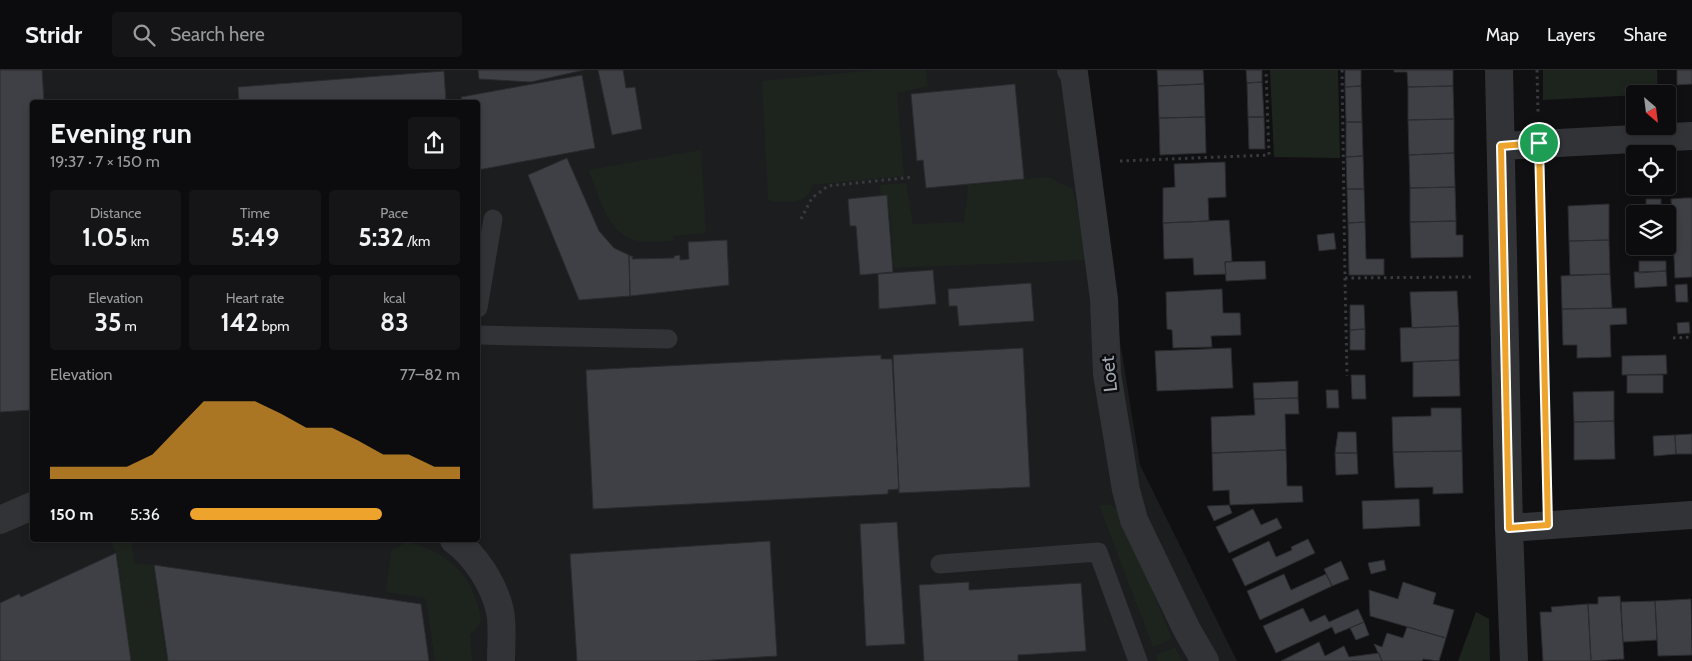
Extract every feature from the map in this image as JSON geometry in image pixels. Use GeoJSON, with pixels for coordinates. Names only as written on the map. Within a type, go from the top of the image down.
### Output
{"type":"FeatureCollection","features":[{"type":"Feature","properties":{"kind":"street","name":"Loet"},"geometry":{"type":"LineString","coordinates":[[1071,70],[1074,73],[1104,299],[1107,374],[1126,490],[1134,520],[1187,630],[1205,661]]}},
{"type":"Feature","properties":{"kind":"street"},"geometry":{"type":"LineString","coordinates":[[1500,70],[1509,528],[1514,661]]}},
{"type":"Feature","properties":{"kind":"street"},"geometry":{"type":"LineString","coordinates":[[1501,146],[1692,136]]}},
{"type":"Feature","properties":{"kind":"street"},"geometry":{"type":"LineString","coordinates":[[0,520],[30,507]]}},
{"type":"Feature","properties":{"kind":"street"},"geometry":{"type":"LineString","coordinates":[[1509,528],[1692,514]]}},
{"type":"Feature","properties":{"kind":"street"},"geometry":{"type":"LineString","coordinates":[[456,542],[472,557],[490,584],[500,611],[501,661]]}},
{"type":"Feature","properties":{"kind":"lane"},"geometry":{"type":"LineString","coordinates":[[480,296],[493,219]]}},
{"type":"Feature","properties":{"kind":"lane"},"geometry":{"type":"LineString","coordinates":[[480,335],[668,339]]}},
{"type":"Feature","properties":{"kind":"lane"},"geometry":{"type":"LineString","coordinates":[[940,564],[1098,552],[1138,661]]}},
{"type":"Feature","properties":{"kind":"path"},"geometry":{"type":"LineString","coordinates":[[1086,163],[1269,155],[1266,70]]}},
{"type":"Feature","properties":{"kind":"path"},"geometry":{"type":"LineString","coordinates":[[1342,70],[1347,376]]}},
{"type":"Feature","properties":{"kind":"path"},"geometry":{"type":"LineString","coordinates":[[1537,70],[1548,525]]}},
{"type":"Feature","properties":{"kind":"path"},"geometry":{"type":"LineString","coordinates":[[801,219],[812,198],[828,186],[913,177]]}},
{"type":"Feature","properties":{"kind":"path"},"geometry":{"type":"LineString","coordinates":[[1345,278],[1504,277]]}},
{"type":"Feature","properties":{"kind":"path"},"geometry":{"type":"LineString","coordinates":[[1673,338],[1692,337]]}},
{"type":"Feature","properties":{"kind":"shaded area"},"geometry":{"type":"Polygon","coordinates":[[[0,70],[1076,70],[1140,465],[1237,661],[0,661],[0,70]]]}},
{"type":"Feature","properties":{"kind":"shaded area"},"geometry":{"type":"Polygon","coordinates":[[[875,70],[926,70],[928,86],[897,93],[904,176],[812,185],[810,191],[801,199],[789,202],[768,200],[762,81],[875,70]]]}},
{"type":"Feature","properties":{"kind":"shaded area"},"geometry":{"type":"Polygon","coordinates":[[[1270,70],[1338,70],[1340,158],[1274,157],[1270,70]]]}},
{"type":"Feature","properties":{"kind":"shaded area"},"geometry":{"type":"Polygon","coordinates":[[[1543,70],[1657,70],[1658,85],[1626,85],[1626,96],[1543,100],[1543,70]]]}},
{"type":"Feature","properties":{"kind":"shaded area"},"geometry":{"type":"Polygon","coordinates":[[[701,150],[706,233],[673,236],[673,241],[647,242],[628,238],[619,231],[612,223],[600,201],[588,170],[701,150]]]}},
{"type":"Feature","properties":{"kind":"shaded area"},"geometry":{"type":"Polygon","coordinates":[[[1048,177],[1073,189],[1088,260],[894,268],[889,204],[882,203],[880,185],[906,183],[913,224],[964,222],[968,185],[1048,177]]]}},
{"type":"Feature","properties":{"kind":"shaded area"},"geometry":{"type":"Polygon","coordinates":[[[1099,505],[1111,505],[1120,511],[1172,639],[1153,647],[1099,505]]]}},
{"type":"Feature","properties":{"kind":"shaded area"},"geometry":{"type":"Polygon","coordinates":[[[111,542],[131,542],[134,563],[153,565],[167,661],[131,661],[117,554],[111,542]]]}},
{"type":"Feature","properties":{"kind":"shaded area"},"geometry":{"type":"Polygon","coordinates":[[[406,542],[421,546],[447,559],[467,580],[474,592],[481,622],[470,635],[472,661],[435,661],[426,600],[424,598],[386,592],[391,551],[406,542]]]}},
{"type":"Feature","properties":{"kind":"shaded area"},"geometry":{"type":"Polygon","coordinates":[[[1476,612],[1489,619],[1490,661],[1458,661],[1476,612]]]}},
{"type":"Feature","properties":{"kind":"shaded area"},"geometry":{"type":"Polygon","coordinates":[[[1175,647],[1182,661],[1158,661],[1156,655],[1175,647]]]}},
{"type":"Feature","properties":{"kind":"building"},"geometry":{"type":"Polygon","coordinates":[[[0,70],[42,70],[44,100],[30,100],[30,410],[0,412],[0,70]]]}},
{"type":"Feature","properties":{"kind":"building"},"geometry":{"type":"Polygon","coordinates":[[[478,70],[584,70],[531,82],[479,79],[478,70]]]}},
{"type":"Feature","properties":{"kind":"building"},"geometry":{"type":"Polygon","coordinates":[[[598,70],[623,70],[626,88],[635,87],[642,129],[612,135],[598,70]]]}},
{"type":"Feature","properties":{"kind":"building"},"geometry":{"type":"Polygon","coordinates":[[[1157,70],[1203,70],[1204,84],[1158,86],[1157,70]]]}},
{"type":"Feature","properties":{"kind":"building"},"geometry":{"type":"Polygon","coordinates":[[[1246,70],[1262,70],[1262,82],[1247,83],[1246,70]]]}},
{"type":"Feature","properties":{"kind":"building"},"geometry":{"type":"Polygon","coordinates":[[[1345,70],[1361,70],[1361,86],[1345,87],[1345,70]]]}},
{"type":"Feature","properties":{"kind":"building"},"geometry":{"type":"Polygon","coordinates":[[[1394,70],[1453,70],[1453,86],[1408,87],[1407,72],[1394,72],[1394,70]]]}},
{"type":"Feature","properties":{"kind":"building"},"geometry":{"type":"Polygon","coordinates":[[[1677,70],[1692,70],[1692,84],[1677,85],[1677,70]]]}},
{"type":"Feature","properties":{"kind":"building"},"geometry":{"type":"Polygon","coordinates":[[[444,71],[446,100],[239,100],[238,87],[444,71]]]}},
{"type":"Feature","properties":{"kind":"building"},"geometry":{"type":"Polygon","coordinates":[[[582,75],[595,148],[480,170],[480,100],[462,100],[461,97],[582,75]]]}},
{"type":"Feature","properties":{"kind":"building"},"geometry":{"type":"Polygon","coordinates":[[[1262,82],[1264,117],[1248,117],[1247,83],[1262,82]]]}},
{"type":"Feature","properties":{"kind":"building"},"geometry":{"type":"Polygon","coordinates":[[[1015,84],[1024,179],[926,188],[923,160],[917,161],[911,94],[1015,84]]]}},
{"type":"Feature","properties":{"kind":"building"},"geometry":{"type":"Polygon","coordinates":[[[1204,84],[1205,117],[1159,118],[1158,86],[1204,84]]]}},
{"type":"Feature","properties":{"kind":"building"},"geometry":{"type":"Polygon","coordinates":[[[1361,86],[1362,122],[1346,122],[1345,87],[1361,86]]]}},
{"type":"Feature","properties":{"kind":"building"},"geometry":{"type":"Polygon","coordinates":[[[1453,86],[1454,119],[1408,120],[1408,87],[1453,86]]]}},
{"type":"Feature","properties":{"kind":"building"},"geometry":{"type":"Polygon","coordinates":[[[1205,117],[1206,153],[1160,155],[1159,118],[1205,117]]]}},
{"type":"Feature","properties":{"kind":"building"},"geometry":{"type":"Polygon","coordinates":[[[1248,117],[1264,117],[1265,149],[1249,149],[1248,117]]]}},
{"type":"Feature","properties":{"kind":"building"},"geometry":{"type":"Polygon","coordinates":[[[1454,119],[1454,153],[1409,155],[1408,120],[1454,119]]]}},
{"type":"Feature","properties":{"kind":"building"},"geometry":{"type":"Polygon","coordinates":[[[1346,122],[1362,122],[1363,156],[1346,157],[1346,122]]]}},
{"type":"Feature","properties":{"kind":"building"},"geometry":{"type":"Polygon","coordinates":[[[1454,153],[1455,187],[1410,188],[1409,155],[1454,153]]]}},
{"type":"Feature","properties":{"kind":"building"},"geometry":{"type":"Polygon","coordinates":[[[1363,156],[1364,189],[1347,189],[1346,157],[1363,156]]]}},
{"type":"Feature","properties":{"kind":"building"},"geometry":{"type":"Polygon","coordinates":[[[567,158],[599,231],[614,248],[629,255],[630,296],[579,300],[528,175],[567,158]]]}},
{"type":"Feature","properties":{"kind":"building"},"geometry":{"type":"Polygon","coordinates":[[[1225,162],[1226,197],[1208,198],[1209,221],[1163,223],[1163,188],[1175,187],[1174,164],[1225,162]]]}},
{"type":"Feature","properties":{"kind":"building"},"geometry":{"type":"Polygon","coordinates":[[[1455,187],[1456,221],[1410,222],[1410,188],[1455,187]]]}},
{"type":"Feature","properties":{"kind":"building"},"geometry":{"type":"Polygon","coordinates":[[[1347,189],[1364,189],[1365,222],[1348,223],[1347,189]]]}},
{"type":"Feature","properties":{"kind":"building"},"geometry":{"type":"Polygon","coordinates":[[[887,195],[893,272],[860,275],[856,226],[850,226],[848,199],[887,195]]]}},
{"type":"Feature","properties":{"kind":"building"},"geometry":{"type":"Polygon","coordinates":[[[1692,198],[1692,277],[1675,278],[1676,205],[1671,205],[1671,199],[1692,198]]]}},
{"type":"Feature","properties":{"kind":"building"},"geometry":{"type":"Polygon","coordinates":[[[1646,199],[1661,199],[1661,205],[1646,205],[1646,199]]]}},
{"type":"Feature","properties":{"kind":"building"},"geometry":{"type":"Polygon","coordinates":[[[1609,204],[1609,240],[1569,241],[1568,206],[1609,204]]]}},
{"type":"Feature","properties":{"kind":"building"},"geometry":{"type":"Polygon","coordinates":[[[1229,220],[1232,261],[1225,262],[1226,274],[1194,275],[1193,258],[1164,259],[1163,223],[1229,220]]]}},
{"type":"Feature","properties":{"kind":"building"},"geometry":{"type":"Polygon","coordinates":[[[1456,221],[1456,235],[1463,235],[1463,257],[1411,258],[1410,222],[1456,221]]]}},
{"type":"Feature","properties":{"kind":"building"},"geometry":{"type":"Polygon","coordinates":[[[1365,222],[1366,259],[1384,259],[1384,275],[1349,275],[1348,223],[1365,222]]]}},
{"type":"Feature","properties":{"kind":"building"},"geometry":{"type":"Polygon","coordinates":[[[1334,233],[1336,249],[1319,251],[1317,235],[1334,233]]]}},
{"type":"Feature","properties":{"kind":"building"},"geometry":{"type":"Polygon","coordinates":[[[727,240],[729,285],[630,296],[629,255],[633,257],[632,259],[674,258],[674,256],[680,255],[680,260],[689,259],[688,242],[727,240]]]}},
{"type":"Feature","properties":{"kind":"building"},"geometry":{"type":"Polygon","coordinates":[[[1609,240],[1610,274],[1570,275],[1569,241],[1609,240]]]}},
{"type":"Feature","properties":{"kind":"building"},"geometry":{"type":"Polygon","coordinates":[[[1265,261],[1266,279],[1226,281],[1225,262],[1265,261]]]}},
{"type":"Feature","properties":{"kind":"building"},"geometry":{"type":"Polygon","coordinates":[[[1639,261],[1666,261],[1666,271],[1639,273],[1639,261]]]}},
{"type":"Feature","properties":{"kind":"building"},"geometry":{"type":"Polygon","coordinates":[[[933,270],[936,304],[879,309],[878,274],[933,270]]]}},
{"type":"Feature","properties":{"kind":"building"},"geometry":{"type":"Polygon","coordinates":[[[1666,271],[1667,286],[1635,288],[1634,272],[1666,271]]]}},
{"type":"Feature","properties":{"kind":"building"},"geometry":{"type":"Polygon","coordinates":[[[1610,274],[1612,308],[1562,309],[1561,276],[1610,274]]]}},
{"type":"Feature","properties":{"kind":"building"},"geometry":{"type":"Polygon","coordinates":[[[1031,283],[1034,321],[959,326],[957,306],[949,306],[948,289],[1031,283]]]}},
{"type":"Feature","properties":{"kind":"building"},"geometry":{"type":"Polygon","coordinates":[[[1687,284],[1688,302],[1676,302],[1675,285],[1687,284]]]}},
{"type":"Feature","properties":{"kind":"building"},"geometry":{"type":"Polygon","coordinates":[[[1222,289],[1223,313],[1240,313],[1241,335],[1211,336],[1212,347],[1173,348],[1172,330],[1167,329],[1166,292],[1222,289]]]}},
{"type":"Feature","properties":{"kind":"building"},"geometry":{"type":"Polygon","coordinates":[[[1457,291],[1459,326],[1412,328],[1410,292],[1457,291]]]}},
{"type":"Feature","properties":{"kind":"building"},"geometry":{"type":"Polygon","coordinates":[[[1350,305],[1364,305],[1365,329],[1350,330],[1350,305]]]}},
{"type":"Feature","properties":{"kind":"building"},"geometry":{"type":"Polygon","coordinates":[[[1626,308],[1627,324],[1610,325],[1611,357],[1577,358],[1577,345],[1563,345],[1562,309],[1626,308]]]}},
{"type":"Feature","properties":{"kind":"building"},"geometry":{"type":"Polygon","coordinates":[[[1689,322],[1690,333],[1678,334],[1677,323],[1689,322]]]}},
{"type":"Feature","properties":{"kind":"building"},"geometry":{"type":"Polygon","coordinates":[[[1459,326],[1459,360],[1401,362],[1400,328],[1459,326]]]}},
{"type":"Feature","properties":{"kind":"building"},"geometry":{"type":"Polygon","coordinates":[[[1365,329],[1365,350],[1350,350],[1350,330],[1365,329]]]}},
{"type":"Feature","properties":{"kind":"building"},"geometry":{"type":"Polygon","coordinates":[[[1023,348],[1030,487],[899,493],[893,355],[1023,348]]]}},
{"type":"Feature","properties":{"kind":"building"},"geometry":{"type":"Polygon","coordinates":[[[1231,348],[1233,388],[1157,391],[1155,351],[1231,348]]]}},
{"type":"Feature","properties":{"kind":"building"},"geometry":{"type":"Polygon","coordinates":[[[881,355],[881,359],[892,359],[899,489],[888,490],[888,494],[593,509],[586,370],[881,355]]]}},
{"type":"Feature","properties":{"kind":"building"},"geometry":{"type":"Polygon","coordinates":[[[1666,355],[1667,374],[1622,375],[1622,356],[1666,355]]]}},
{"type":"Feature","properties":{"kind":"building"},"geometry":{"type":"Polygon","coordinates":[[[1459,360],[1460,396],[1413,397],[1413,362],[1459,360]]]}},
{"type":"Feature","properties":{"kind":"building"},"geometry":{"type":"Polygon","coordinates":[[[1351,375],[1365,375],[1366,399],[1352,399],[1351,375]]]}},
{"type":"Feature","properties":{"kind":"building"},"geometry":{"type":"Polygon","coordinates":[[[1627,375],[1663,375],[1663,393],[1627,393],[1627,375]]]}},
{"type":"Feature","properties":{"kind":"building"},"geometry":{"type":"Polygon","coordinates":[[[1298,381],[1298,398],[1254,399],[1253,383],[1298,381]]]}},
{"type":"Feature","properties":{"kind":"building"},"geometry":{"type":"Polygon","coordinates":[[[1326,390],[1338,390],[1339,408],[1327,408],[1326,390]]]}},
{"type":"Feature","properties":{"kind":"building"},"geometry":{"type":"Polygon","coordinates":[[[1614,391],[1614,421],[1574,422],[1573,392],[1614,391]]]}},
{"type":"Feature","properties":{"kind":"building"},"geometry":{"type":"Polygon","coordinates":[[[1298,398],[1299,414],[1285,414],[1286,450],[1212,453],[1211,417],[1255,415],[1254,399],[1298,398]]]}},
{"type":"Feature","properties":{"kind":"building"},"geometry":{"type":"Polygon","coordinates":[[[1431,408],[1461,408],[1462,451],[1393,452],[1392,417],[1431,416],[1431,408]]]}},
{"type":"Feature","properties":{"kind":"building"},"geometry":{"type":"Polygon","coordinates":[[[1614,421],[1615,459],[1574,460],[1574,422],[1614,421]]]}},
{"type":"Feature","properties":{"kind":"building"},"geometry":{"type":"Polygon","coordinates":[[[1338,432],[1356,432],[1357,453],[1335,453],[1338,432]]]}},
{"type":"Feature","properties":{"kind":"building"},"geometry":{"type":"Polygon","coordinates":[[[1692,434],[1692,454],[1676,454],[1675,435],[1692,434]]]}},
{"type":"Feature","properties":{"kind":"building"},"geometry":{"type":"Polygon","coordinates":[[[1675,435],[1676,454],[1654,456],[1653,436],[1675,435]]]}},
{"type":"Feature","properties":{"kind":"building"},"geometry":{"type":"Polygon","coordinates":[[[1286,450],[1287,486],[1302,486],[1303,502],[1230,505],[1229,490],[1213,491],[1212,453],[1286,450]]]}},
{"type":"Feature","properties":{"kind":"building"},"geometry":{"type":"Polygon","coordinates":[[[1462,451],[1463,493],[1433,494],[1433,487],[1395,488],[1393,452],[1462,451]]]}},
{"type":"Feature","properties":{"kind":"building"},"geometry":{"type":"Polygon","coordinates":[[[1335,453],[1357,453],[1358,474],[1336,475],[1335,453]]]}},
{"type":"Feature","properties":{"kind":"building"},"geometry":{"type":"Polygon","coordinates":[[[1419,499],[1420,526],[1363,529],[1362,501],[1419,499]]]}},
{"type":"Feature","properties":{"kind":"building"},"geometry":{"type":"Polygon","coordinates":[[[1229,505],[1232,513],[1214,521],[1207,506],[1229,505]]]}},
{"type":"Feature","properties":{"kind":"building"},"geometry":{"type":"Polygon","coordinates":[[[1253,509],[1261,525],[1277,518],[1282,528],[1229,553],[1216,527],[1253,509]]]}},
{"type":"Feature","properties":{"kind":"building"},"geometry":{"type":"Polygon","coordinates":[[[897,522],[905,644],[866,646],[860,524],[897,522]]]}},
{"type":"Feature","properties":{"kind":"building"},"geometry":{"type":"Polygon","coordinates":[[[1308,539],[1315,553],[1245,586],[1232,559],[1269,541],[1276,557],[1292,550],[1291,547],[1308,539]]]}},
{"type":"Feature","properties":{"kind":"building"},"geometry":{"type":"Polygon","coordinates":[[[770,541],[777,656],[697,661],[577,661],[570,554],[770,541]]]}},
{"type":"Feature","properties":{"kind":"building"},"geometry":{"type":"Polygon","coordinates":[[[116,553],[131,661],[0,661],[0,603],[19,594],[21,597],[116,553]]]}},
{"type":"Feature","properties":{"kind":"building"},"geometry":{"type":"Polygon","coordinates":[[[1384,560],[1386,570],[1371,574],[1368,563],[1384,560]]]}},
{"type":"Feature","properties":{"kind":"building"},"geometry":{"type":"Polygon","coordinates":[[[1341,561],[1349,579],[1332,586],[1324,569],[1341,561]]]}},
{"type":"Feature","properties":{"kind":"building"},"geometry":{"type":"Polygon","coordinates":[[[154,565],[421,604],[429,661],[168,661],[154,565]]]}},
{"type":"Feature","properties":{"kind":"building"},"geometry":{"type":"Polygon","coordinates":[[[1284,574],[1291,590],[1326,574],[1332,586],[1260,620],[1247,591],[1284,574]]]}},
{"type":"Feature","properties":{"kind":"building"},"geometry":{"type":"Polygon","coordinates":[[[969,582],[969,590],[1081,583],[1086,651],[1018,655],[1018,661],[924,661],[919,585],[969,582]]]}},
{"type":"Feature","properties":{"kind":"building"},"geometry":{"type":"Polygon","coordinates":[[[1403,582],[1436,593],[1433,604],[1454,610],[1446,638],[1370,616],[1369,590],[1398,599],[1403,582]]]}},
{"type":"Feature","properties":{"kind":"building"},"geometry":{"type":"Polygon","coordinates":[[[1620,596],[1624,659],[1591,661],[1588,604],[1598,604],[1598,597],[1620,596]]]}},
{"type":"Feature","properties":{"kind":"building"},"geometry":{"type":"Polygon","coordinates":[[[1691,599],[1692,655],[1658,656],[1655,601],[1691,599]]]}},
{"type":"Feature","properties":{"kind":"building"},"geometry":{"type":"Polygon","coordinates":[[[1655,601],[1657,640],[1623,642],[1621,602],[1655,601]]]}},
{"type":"Feature","properties":{"kind":"building"},"geometry":{"type":"Polygon","coordinates":[[[1588,604],[1591,661],[1543,661],[1540,612],[1552,612],[1551,607],[1588,604]]]}},
{"type":"Feature","properties":{"kind":"building"},"geometry":{"type":"Polygon","coordinates":[[[1303,608],[1310,622],[1325,615],[1329,622],[1358,609],[1364,622],[1335,634],[1332,627],[1276,653],[1263,626],[1303,608]]]}},
{"type":"Feature","properties":{"kind":"building"},"geometry":{"type":"Polygon","coordinates":[[[1364,622],[1369,635],[1356,640],[1350,628],[1364,622]]]}},
{"type":"Feature","properties":{"kind":"building"},"geometry":{"type":"Polygon","coordinates":[[[1407,627],[1446,638],[1439,661],[1423,659],[1422,661],[1382,661],[1374,644],[1382,647],[1387,633],[1403,638],[1407,627]]]}},
{"type":"Feature","properties":{"kind":"building"},"geometry":{"type":"Polygon","coordinates":[[[1319,642],[1325,656],[1344,646],[1349,657],[1379,653],[1382,661],[1281,661],[1319,642]]]}},
{"type":"Feature","properties":{"kind":"route"},"geometry":{"type":"LineString","coordinates":[[1539,143],[1548,525],[1509,528],[1501,146],[1539,143]]}}]}
